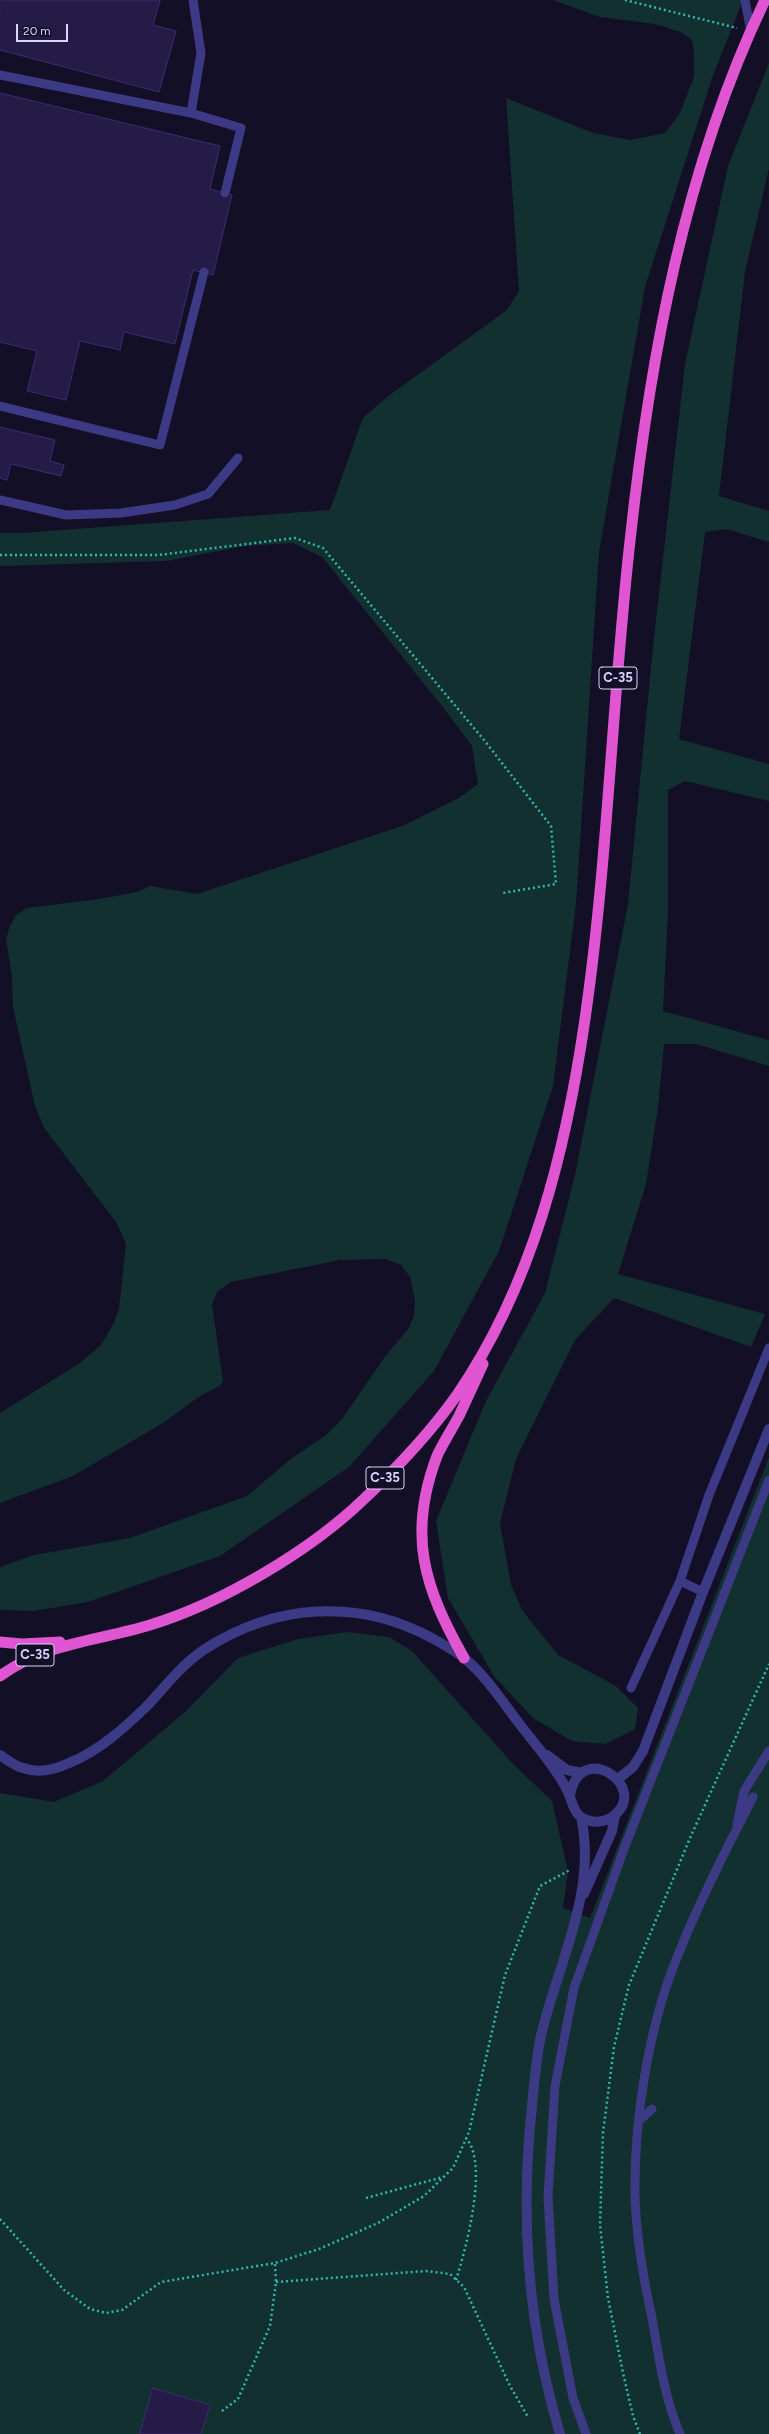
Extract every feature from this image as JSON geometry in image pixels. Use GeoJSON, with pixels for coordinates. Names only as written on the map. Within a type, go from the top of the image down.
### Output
{"type":"FeatureCollection","features":[{"type":"Feature","properties":{"kind":"highway","name":"C-35"},"geometry":{"type":"LineString","coordinates":[[0,1676],[20,1661],[75,1642],[150,1625],[185,1612],[265,1572],[323,1533],[360,1503],[426,1435],[457,1394],[497,1326],[522,1273],[560,1156],[578,1072],[597,931],[630,540],[662,326],[690,203],[707,144],[759,12],[766,0]]}},
{"type":"Feature","properties":{"kind":"highway"},"geometry":{"type":"LineString","coordinates":[[464,1658],[445,1624],[427,1575],[421,1545],[421,1515],[438,1456],[483,1365],[497,1326]]}},
{"type":"Feature","properties":{"kind":"highway","name":"C-35"},"geometry":{"type":"LineString","coordinates":[[0,1642],[22,1644],[75,1642]]}},
{"type":"Feature","properties":{"kind":"street"},"geometry":{"type":"LineString","coordinates":[[618,1779],[633,1767],[643,1751],[703,1592],[769,1429]]}},
{"type":"Feature","properties":{"kind":"street"},"geometry":{"type":"LineString","coordinates":[[1,1754],[23,1768],[37,1771],[53,1770],[90,1755],[146,1706],[176,1674],[204,1650],[226,1636],[272,1617],[306,1612],[342,1611],[373,1615],[413,1628],[464,1658],[507,1708],[557,1773],[570,1796],[575,1811],[587,1820],[602,1821],[615,1815]]}},
{"type":"Feature","properties":{"kind":"street"},"geometry":{"type":"LineString","coordinates":[[533,1743],[567,1770],[582,1773]]}},
{"type":"Feature","properties":{"kind":"street"},"geometry":{"type":"LineString","coordinates":[[560,2434],[552,2406],[531,2291],[527,2243],[526,2194],[529,2132],[540,2042],[579,1906],[612,1831],[615,1815],[623,1801],[624,1793],[618,1779],[612,1773],[601,1769],[589,1770],[582,1773],[575,1779],[570,1796]]}},
{"type":"Feature","properties":{"kind":"street"},"geometry":{"type":"LineString","coordinates":[[579,1906],[586,1853],[586,1838],[581,1816]]}},
{"type":"Feature","properties":{"kind":"lane"},"geometry":{"type":"LineString","coordinates":[[191,113],[201,53],[193,0]]}},
{"type":"Feature","properties":{"kind":"lane"},"geometry":{"type":"LineString","coordinates":[[745,0],[751,32]]}},
{"type":"Feature","properties":{"kind":"lane"},"geometry":{"type":"LineString","coordinates":[[0,75],[191,113],[241,128],[225,193]]}},
{"type":"Feature","properties":{"kind":"lane"},"geometry":{"type":"LineString","coordinates":[[0,406],[160,445],[204,272]]}},
{"type":"Feature","properties":{"kind":"lane"},"geometry":{"type":"LineString","coordinates":[[0,500],[66,515],[120,513],[175,505],[208,494],[238,458]]}},
{"type":"Feature","properties":{"kind":"lane"},"geometry":{"type":"LineString","coordinates":[[631,1688],[680,1582],[709,1496],[769,1348]]}},
{"type":"Feature","properties":{"kind":"lane"},"geometry":{"type":"LineString","coordinates":[[586,2434],[573,2398],[554,2299],[548,2197],[555,2086],[574,1988],[625,1846],[769,1480]]}},
{"type":"Feature","properties":{"kind":"lane"},"geometry":{"type":"LineString","coordinates":[[680,1582],[703,1592]]}},
{"type":"Feature","properties":{"kind":"lane"},"geometry":{"type":"LineString","coordinates":[[736,1832],[744,1791],[769,1751]]}},
{"type":"Feature","properties":{"kind":"lane"},"geometry":{"type":"LineString","coordinates":[[680,2434],[670,2408],[641,2259],[635,2195],[640,2120],[653,2037],[671,1973],[696,1912],[754,1797]]}},
{"type":"Feature","properties":{"kind":"lane"},"geometry":{"type":"LineString","coordinates":[[640,2120],[652,2109]]}},
{"type":"Feature","properties":{"kind":"path"},"geometry":{"type":"LineString","coordinates":[[625,0],[751,32]]}},
{"type":"Feature","properties":{"kind":"path"},"geometry":{"type":"LineString","coordinates":[[0,555],[158,555],[295,538],[323,548],[484,740],[551,826],[556,884],[503,893]]}},
{"type":"Feature","properties":{"kind":"path"},"geometry":{"type":"LineString","coordinates":[[0,2219],[64,2290],[90,2309],[106,2313],[122,2310],[161,2282],[275,2262],[318,2249],[378,2223],[424,2196],[453,2168],[466,2138],[505,1975],[540,1886],[568,1871]]}},
{"type":"Feature","properties":{"kind":"path"},"geometry":{"type":"LineString","coordinates":[[456,2280],[466,2252],[476,2190],[473,2145],[466,2138]]}},
{"type":"Feature","properties":{"kind":"path"},"geometry":{"type":"LineString","coordinates":[[366,2198],[444,2176]]}},
{"type":"Feature","properties":{"kind":"path"},"geometry":{"type":"LineString","coordinates":[[222,2411],[238,2399],[270,2326],[276,2282],[275,2262]]}},
{"type":"Feature","properties":{"kind":"path"},"geometry":{"type":"LineString","coordinates":[[276,2282],[426,2271],[450,2274],[464,2287],[510,2386],[528,2417]]}},
{"type":"Feature","properties":{"kind":"green space"},"geometry":{"type":"Polygon","coordinates":[[[553,0],[743,0],[713,75],[645,287],[599,552],[576,904],[553,1086],[499,1251],[434,1371],[349,1467],[220,1556],[88,1602],[33,1611],[0,1610],[0,1567],[34,1555],[130,1538],[247,1496],[292,1458],[325,1436],[342,1419],[384,1358],[408,1329],[414,1316],[415,1300],[410,1277],[401,1265],[385,1259],[340,1260],[231,1282],[218,1291],[212,1304],[223,1381],[220,1386],[200,1396],[163,1423],[73,1476],[0,1503],[0,1413],[80,1363],[101,1345],[114,1323],[119,1309],[126,1244],[116,1222],[44,1128],[35,1106],[13,1007],[12,977],[6,939],[10,926],[16,915],[27,908],[99,899],[137,892],[150,886],[197,894],[405,825],[457,799],[478,784],[472,746],[442,706],[322,557],[293,543],[245,546],[166,561],[0,566],[0,533],[22,533],[330,510],[363,418],[387,397],[507,310],[519,291],[506,98],[593,133],[630,140],[665,133],[680,113],[694,77],[694,52],[692,40],[681,32],[655,24],[600,17],[553,0]]]}},
{"type":"Feature","properties":{"kind":"green space"},"geometry":{"type":"Polygon","coordinates":[[[769,63],[769,168],[745,272],[719,496],[769,511],[769,542],[727,529],[705,532],[679,739],[769,764],[769,801],[685,781],[668,790],[668,912],[663,1011],[769,1040],[769,1066],[696,1044],[664,1044],[658,1108],[646,1184],[618,1274],[765,1314],[751,1347],[614,1298],[575,1340],[516,1459],[500,1523],[511,1585],[522,1610],[558,1655],[616,1686],[638,1708],[635,1729],[605,1744],[572,1741],[533,1718],[494,1676],[448,1598],[436,1521],[486,1401],[545,1293],[575,1175],[628,904],[653,647],[685,364],[728,166],[769,63]]]}},
{"type":"Feature","properties":{"kind":"green space"},"geometry":{"type":"Polygon","coordinates":[[[769,1457],[769,2434],[0,2434],[0,1793],[54,1802],[103,1781],[185,1712],[238,1658],[298,1639],[347,1632],[389,1637],[412,1651],[515,1766],[552,1801],[568,1871],[563,1908],[590,1918],[769,1457]]]}},
{"type":"Feature","properties":{"kind":"building"},"geometry":{"type":"Polygon","coordinates":[[[0,0],[160,0],[153,25],[176,31],[159,92],[0,50],[0,0]]]}},
{"type":"Feature","properties":{"kind":"building"},"geometry":{"type":"Polygon","coordinates":[[[0,93],[220,146],[210,189],[232,195],[213,275],[193,270],[175,344],[124,332],[120,350],[80,341],[66,400],[27,391],[37,351],[0,342],[0,93]]]}},
{"type":"Feature","properties":{"kind":"building"},"geometry":{"type":"Polygon","coordinates":[[[0,427],[55,440],[50,461],[64,465],[61,476],[11,464],[7,480],[0,478],[0,427]]]}},
{"type":"Feature","properties":{"kind":"building"},"geometry":{"type":"Polygon","coordinates":[[[153,2388],[210,2405],[201,2434],[140,2434],[153,2388]]]}}]}
